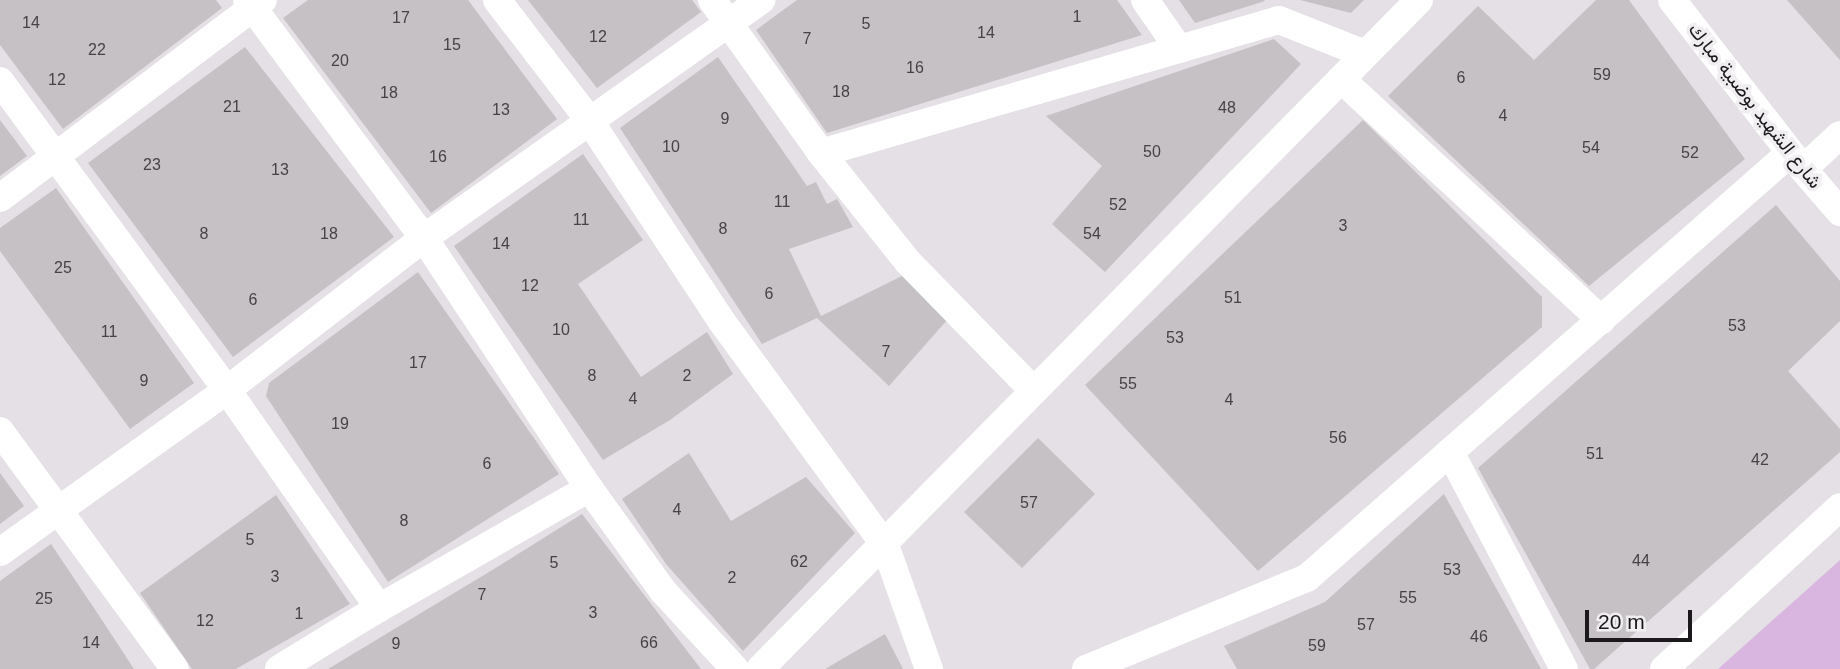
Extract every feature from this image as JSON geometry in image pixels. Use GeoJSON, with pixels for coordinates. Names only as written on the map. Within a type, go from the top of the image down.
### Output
{"type":"FeatureCollection","features":[{"type":"Feature","properties":{"kind":"street"},"geometry":{"type":"LineString","coordinates":[[498,0],[589,120],[720,318],[885,545],[929,669]]}},
{"type":"Feature","properties":{"kind":"street"},"geometry":{"type":"LineString","coordinates":[[712,0],[821,153],[908,262],[1034,391]]}},
{"type":"Feature","properties":{"kind":"street"},"geometry":{"type":"LineString","coordinates":[[0,552],[228,390],[424,238],[761,0]]}},
{"type":"Feature","properties":{"kind":"street"},"geometry":{"type":"LineString","coordinates":[[1145,0],[1179,49]]}},
{"type":"Feature","properties":{"kind":"street"},"geometry":{"type":"LineString","coordinates":[[760,669],[1419,0]]}},
{"type":"Feature","properties":{"kind":"street","name":"شارع الشهيد بوضبية مبارك"},"geometry":{"type":"LineString","coordinates":[[1672,0],[1796,161],[1840,212]]}},
{"type":"Feature","properties":{"kind":"street"},"geometry":{"type":"LineString","coordinates":[[0,198],[254,3],[424,238],[589,488],[663,591],[735,669]]}},
{"type":"Feature","properties":{"kind":"street"},"geometry":{"type":"LineString","coordinates":[[821,153],[1279,20],[1365,54]]}},
{"type":"Feature","properties":{"kind":"street"},"geometry":{"type":"LineString","coordinates":[[1341,79],[1601,320]]}},
{"type":"Feature","properties":{"kind":"street"},"geometry":{"type":"LineString","coordinates":[[0,80],[228,390],[379,608]]}},
{"type":"Feature","properties":{"kind":"street"},"geometry":{"type":"LineString","coordinates":[[1086,669],[1307,578],[1601,320],[1796,161],[1840,135]]}},
{"type":"Feature","properties":{"kind":"street"},"geometry":{"type":"LineString","coordinates":[[0,430],[175,669]]}},
{"type":"Feature","properties":{"kind":"street"},"geometry":{"type":"LineString","coordinates":[[1450,452],[1564,669]]}},
{"type":"Feature","properties":{"kind":"street"},"geometry":{"type":"LineString","coordinates":[[279,669],[379,608],[589,488]]}},
{"type":"Feature","properties":{"kind":"street"},"geometry":{"type":"LineString","coordinates":[[1664,669],[1840,507]]}},
{"type":"Feature","properties":{"kind":"shaded area"},"geometry":{"type":"Polygon","coordinates":[[[1840,560],[1840,669],[1718,669],[1840,560]]]}},
{"type":"Feature","properties":{"kind":"building"},"geometry":{"type":"Polygon","coordinates":[[[0,0],[216,0],[222,8],[63,129],[0,45],[0,0]]]}},
{"type":"Feature","properties":{"kind":"building"},"geometry":{"type":"Polygon","coordinates":[[[308,0],[468,0],[557,119],[431,213],[283,18],[308,0]]]}},
{"type":"Feature","properties":{"kind":"building"},"geometry":{"type":"Polygon","coordinates":[[[528,0],[692,0],[701,12],[597,88],[528,0]]]}},
{"type":"Feature","properties":{"kind":"building"},"geometry":{"type":"Polygon","coordinates":[[[797,0],[1117,0],[1142,35],[827,133],[756,30],[797,0]]]}},
{"type":"Feature","properties":{"kind":"building"},"geometry":{"type":"Polygon","coordinates":[[[1179,0],[1264,0],[1265,1],[1195,23],[1179,0]]]}},
{"type":"Feature","properties":{"kind":"building"},"geometry":{"type":"Polygon","coordinates":[[[1300,0],[1364,0],[1351,13],[1300,0]]]}},
{"type":"Feature","properties":{"kind":"building"},"geometry":{"type":"Polygon","coordinates":[[[1596,0],[1629,0],[1745,159],[1589,286],[1388,96],[1478,6],[1534,60],[1596,0]]]}},
{"type":"Feature","properties":{"kind":"building"},"geometry":{"type":"Polygon","coordinates":[[[1787,0],[1840,0],[1840,60],[1787,0]]]}},
{"type":"Feature","properties":{"kind":"building"},"geometry":{"type":"Polygon","coordinates":[[[1274,39],[1301,64],[1105,272],[1052,224],[1102,166],[1046,116],[1274,39]]]}},
{"type":"Feature","properties":{"kind":"building"},"geometry":{"type":"Polygon","coordinates":[[[245,47],[394,237],[233,357],[88,163],[245,47]]]}},
{"type":"Feature","properties":{"kind":"building"},"geometry":{"type":"Polygon","coordinates":[[[718,57],[807,186],[816,182],[827,204],[837,199],[853,227],[789,249],[821,316],[902,276],[948,319],[889,386],[817,318],[762,344],[620,128],[718,57]]]}},
{"type":"Feature","properties":{"kind":"building"},"geometry":{"type":"Polygon","coordinates":[[[0,120],[27,156],[0,176],[0,120]]]}},
{"type":"Feature","properties":{"kind":"building"},"geometry":{"type":"Polygon","coordinates":[[[1363,120],[1542,297],[1542,327],[1258,571],[1085,385],[1363,120]]]}},
{"type":"Feature","properties":{"kind":"building"},"geometry":{"type":"Polygon","coordinates":[[[583,154],[643,240],[578,284],[641,377],[707,332],[733,374],[670,420],[603,460],[454,246],[583,154]]]}},
{"type":"Feature","properties":{"kind":"building"},"geometry":{"type":"Polygon","coordinates":[[[56,188],[194,383],[130,429],[0,251],[0,228],[56,188]]]}},
{"type":"Feature","properties":{"kind":"building"},"geometry":{"type":"Polygon","coordinates":[[[1776,205],[1840,281],[1840,321],[1788,371],[1840,429],[1840,452],[1594,669],[1590,669],[1478,468],[1776,205]]]}},
{"type":"Feature","properties":{"kind":"building"},"geometry":{"type":"Polygon","coordinates":[[[418,272],[559,474],[388,582],[266,396],[269,383],[418,272]]]}},
{"type":"Feature","properties":{"kind":"building"},"geometry":{"type":"Polygon","coordinates":[[[1038,438],[1095,494],[1022,568],[964,512],[1038,438]]]}},
{"type":"Feature","properties":{"kind":"building"},"geometry":{"type":"Polygon","coordinates":[[[689,453],[731,521],[806,477],[855,533],[743,651],[666,564],[622,499],[689,453]]]}},
{"type":"Feature","properties":{"kind":"building"},"geometry":{"type":"Polygon","coordinates":[[[0,473],[24,506],[0,524],[0,473]]]}},
{"type":"Feature","properties":{"kind":"building"},"geometry":{"type":"Polygon","coordinates":[[[1444,494],[1541,669],[1237,669],[1224,646],[1325,602],[1444,494]]]}},
{"type":"Feature","properties":{"kind":"building"},"geometry":{"type":"Polygon","coordinates":[[[276,495],[350,604],[236,669],[192,669],[140,593],[276,495]]]}},
{"type":"Feature","properties":{"kind":"building"},"geometry":{"type":"Polygon","coordinates":[[[582,514],[701,669],[328,669],[494,569],[582,514]]]}},
{"type":"Feature","properties":{"kind":"building"},"geometry":{"type":"Polygon","coordinates":[[[51,544],[134,669],[0,669],[0,581],[51,544]]]}},
{"type":"Feature","properties":{"kind":"building"},"geometry":{"type":"Polygon","coordinates":[[[885,634],[903,669],[825,669],[885,634]]]}}]}
